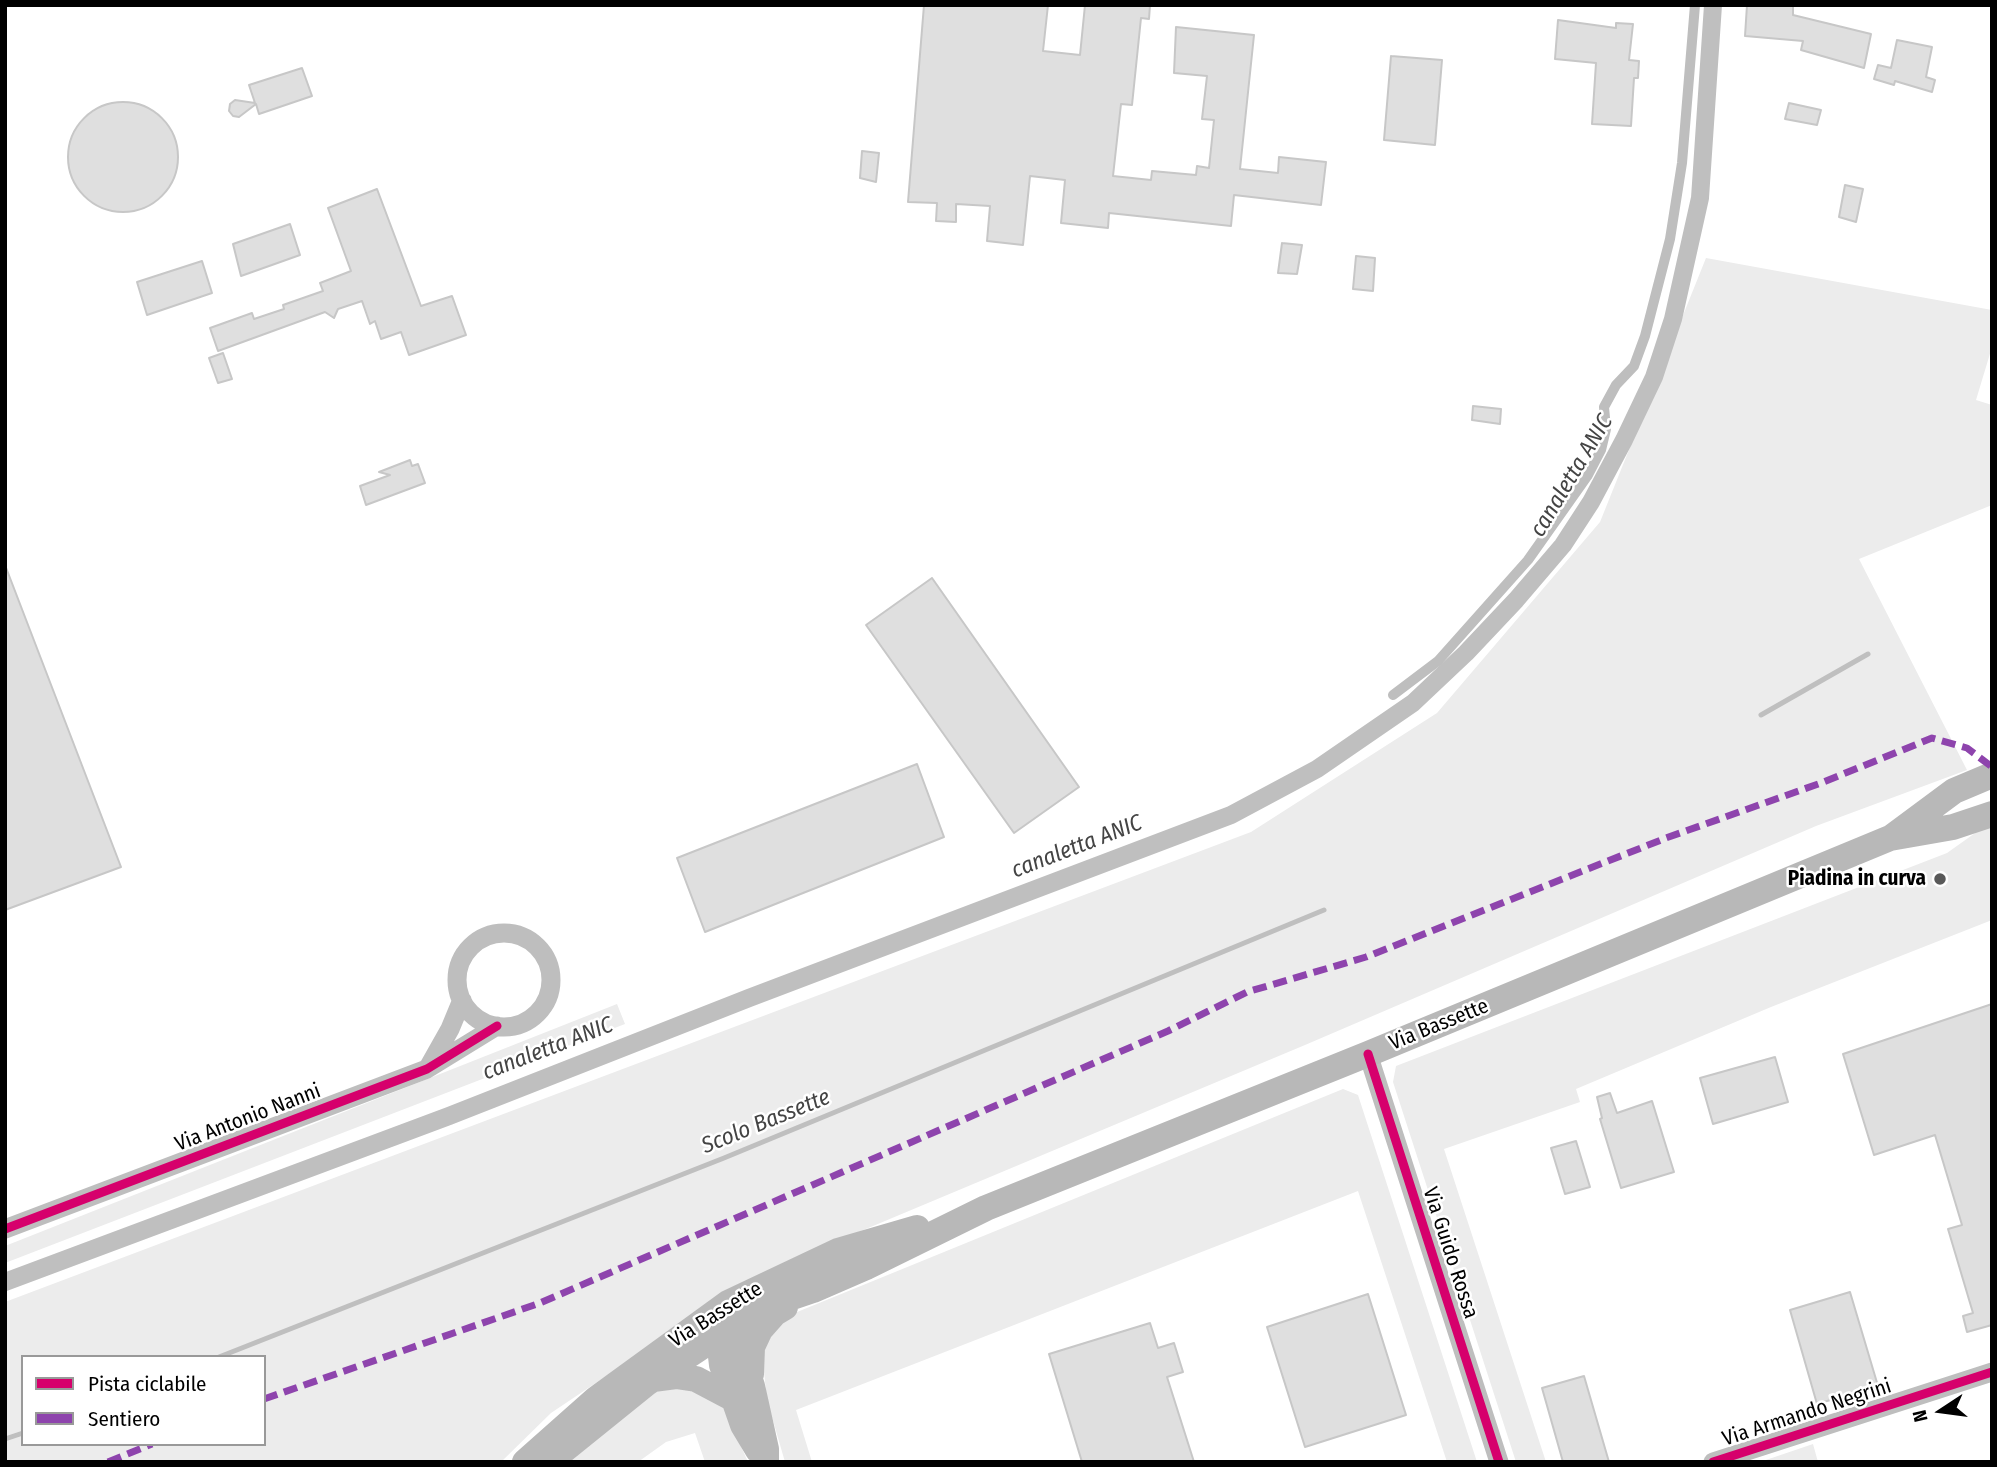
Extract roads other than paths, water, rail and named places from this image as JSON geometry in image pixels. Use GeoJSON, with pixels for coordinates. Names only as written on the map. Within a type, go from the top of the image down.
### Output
{"type":"FeatureCollection","features":[{"type":"Feature","properties":{"kind":"main road","name":"Via Bassette"},"geometry":{"type":"LineString","coordinates":[[1928,821],[1954,791],[1992,775]]}},
{"type":"Feature","properties":{"kind":"main road","name":"Via Bassette"},"geometry":{"type":"LineString","coordinates":[[549,1462],[653,1379],[760,1308],[813,1290],[866,1267],[986,1208],[1368,1054],[1890,838],[1928,821],[1952,806],[1992,790]]}},
{"type":"Feature","properties":{"kind":"main road","name":"Via Bassette"},"geometry":{"type":"LineString","coordinates":[[1928,821],[1943,820],[1992,800]]}},
{"type":"Feature","properties":{"kind":"main road","name":"Via Bassette"},"geometry":{"type":"LineString","coordinates":[[1928,821],[1953,827],[1992,814]]}},
{"type":"Feature","properties":{"kind":"main road","name":"Via Bassette"},"geometry":{"type":"LineString","coordinates":[[525,1462],[606,1391],[727,1303],[838,1251],[986,1208]]}},
{"type":"Feature","properties":{"kind":"main road","name":"Via Bassette"},"geometry":{"type":"LineString","coordinates":[[726,1330],[733,1313],[896,1234]]}},
{"type":"Feature","properties":{"kind":"main road"},"geometry":{"type":"LineString","coordinates":[[742,1392],[752,1347],[760,1330],[775,1313],[813,1290]]}},
{"type":"Feature","properties":{"kind":"main road","name":"Via Bassette"},"geometry":{"type":"LineString","coordinates":[[557,1432],[580,1426],[708,1326],[726,1330]]}},
{"type":"Feature","properties":{"kind":"main road"},"geometry":{"type":"LineString","coordinates":[[726,1330],[742,1392],[743,1425],[765,1462]]}},
{"type":"Feature","properties":{"kind":"main road"},"geometry":{"type":"LineString","coordinates":[[653,1379],[676,1376],[742,1392]]}},
{"type":"Feature","properties":{"kind":"street","name":"Via Antonio Nanni"},"geometry":{"type":"LineString","coordinates":[[5,1229],[427,1069],[497,1026],[512,1026],[526,1021],[538,1013],[551,985],[550,969],[543,954],[532,942],[518,934],[485,936],[473,944],[463,956],[458,971],[462,1000],[450,1029],[427,1069]]}},
{"type":"Feature","properties":{"kind":"street"},"geometry":{"type":"LineString","coordinates":[[462,1000],[477,1017],[497,1026]]}},
{"type":"Feature","properties":{"kind":"street","name":"Via Guido Rossa"},"geometry":{"type":"LineString","coordinates":[[1368,1054],[1499,1462]]}},
{"type":"Feature","properties":{"kind":"street","name":"Via Armando Negrini"},"geometry":{"type":"LineString","coordinates":[[1713,1462],[1992,1372]]}},
{"type":"Feature","properties":{"kind":"lane"},"geometry":{"type":"LineString","coordinates":[[1393,695],[1438,661],[1528,560],[1588,475],[1601,450],[1606,429],[1604,407],[1616,385],[1634,366],[1645,336],[1670,240],[1682,163],[1695,5]]}},
{"type":"Feature","properties":{"kind":"waterway","name":"canaletta ANIC"},"geometry":{"type":"LineString","coordinates":[[5,1282],[449,1116],[749,998],[1231,815],[1317,769],[1413,703],[1466,653],[1563,545],[1591,502],[1654,377],[1673,319],[1700,198],[1713,5]]}},
{"type":"Feature","properties":{"kind":"waterway","name":"Scolo Bassette"},"geometry":{"type":"LineString","coordinates":[[1761,715],[1868,654]]}},
{"type":"Feature","properties":{"kind":"waterway","name":"Scolo Bassette"},"geometry":{"type":"LineString","coordinates":[[224,1355],[724,1158],[1324,910]]}},
{"type":"Feature","properties":{"kind":"waterway","name":"Scolo Bassette"},"geometry":{"type":"LineString","coordinates":[[5,1439],[21,1434]]}},
{"type":"Feature","properties":{"kind":"place","name":"Piadina in curva"},"geometry":{"type":"Point","coordinates":[1940,879]}}]}
